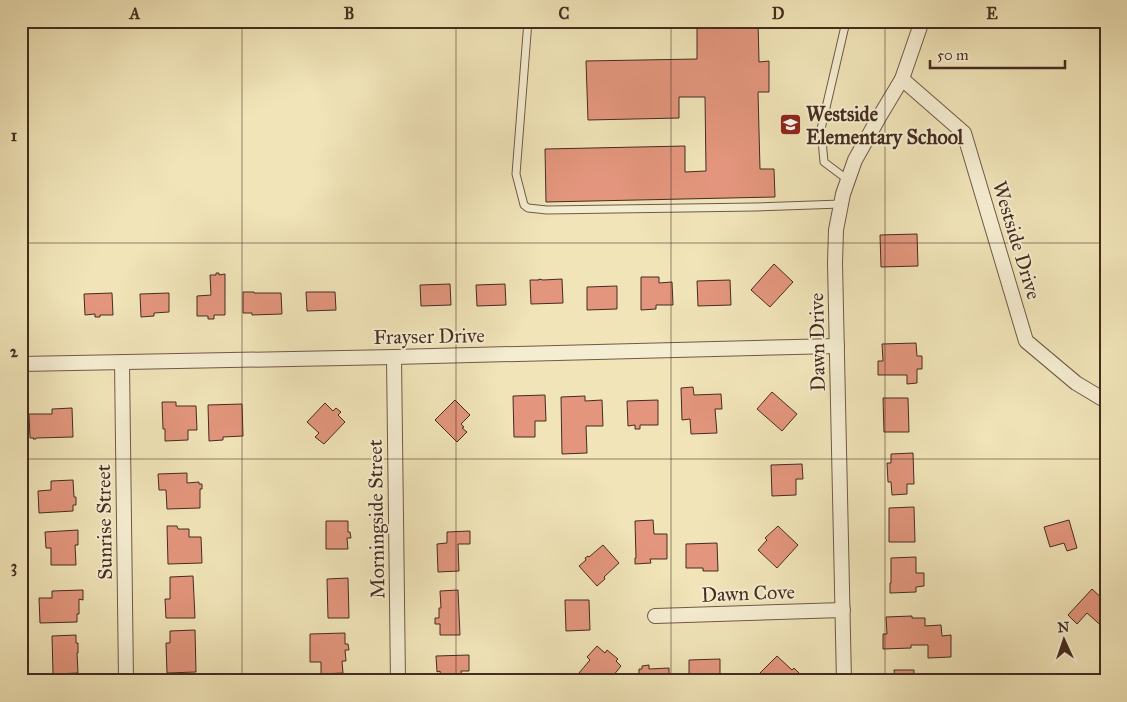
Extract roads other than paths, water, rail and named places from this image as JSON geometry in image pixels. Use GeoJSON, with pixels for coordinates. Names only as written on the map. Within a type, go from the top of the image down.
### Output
{"type":"FeatureCollection","features":[{"type":"Feature","properties":{"kind":"street","name":"Dawn Drive"},"geometry":{"type":"LineString","coordinates":[[844,681],[835,263],[836,230],[841,204],[854,160],[902,80],[922,21]]}},
{"type":"Feature","properties":{"kind":"street","name":"Westside Drive"},"geometry":{"type":"LineString","coordinates":[[902,80],[964,133],[1026,340],[1076,383],[1106,401]]}},
{"type":"Feature","properties":{"kind":"street","name":"Frayser Drive"},"geometry":{"type":"LineString","coordinates":[[21,364],[837,346]]}},
{"type":"Feature","properties":{"kind":"street","name":"Morningside Street"},"geometry":{"type":"LineString","coordinates":[[394,357],[398,681]]}},
{"type":"Feature","properties":{"kind":"street","name":"Sunrise Street"},"geometry":{"type":"LineString","coordinates":[[122,362],[126,681]]}},
{"type":"Feature","properties":{"kind":"street","name":"Dawn Cove"},"geometry":{"type":"LineString","coordinates":[[655,616],[843,610]]}},
{"type":"Feature","properties":{"kind":"lane"},"geometry":{"type":"LineString","coordinates":[[528,21],[516,174],[524,205],[528,208],[547,210],[841,204]]}},
{"type":"Feature","properties":{"kind":"lane"},"geometry":{"type":"LineString","coordinates":[[848,180],[824,162],[821,129],[845,26],[849,21]]}},
{"type":"Feature","properties":{"kind":"place","name":"Westside Elementary School"},"geometry":{"type":"Point","coordinates":[790,125]}}]}
